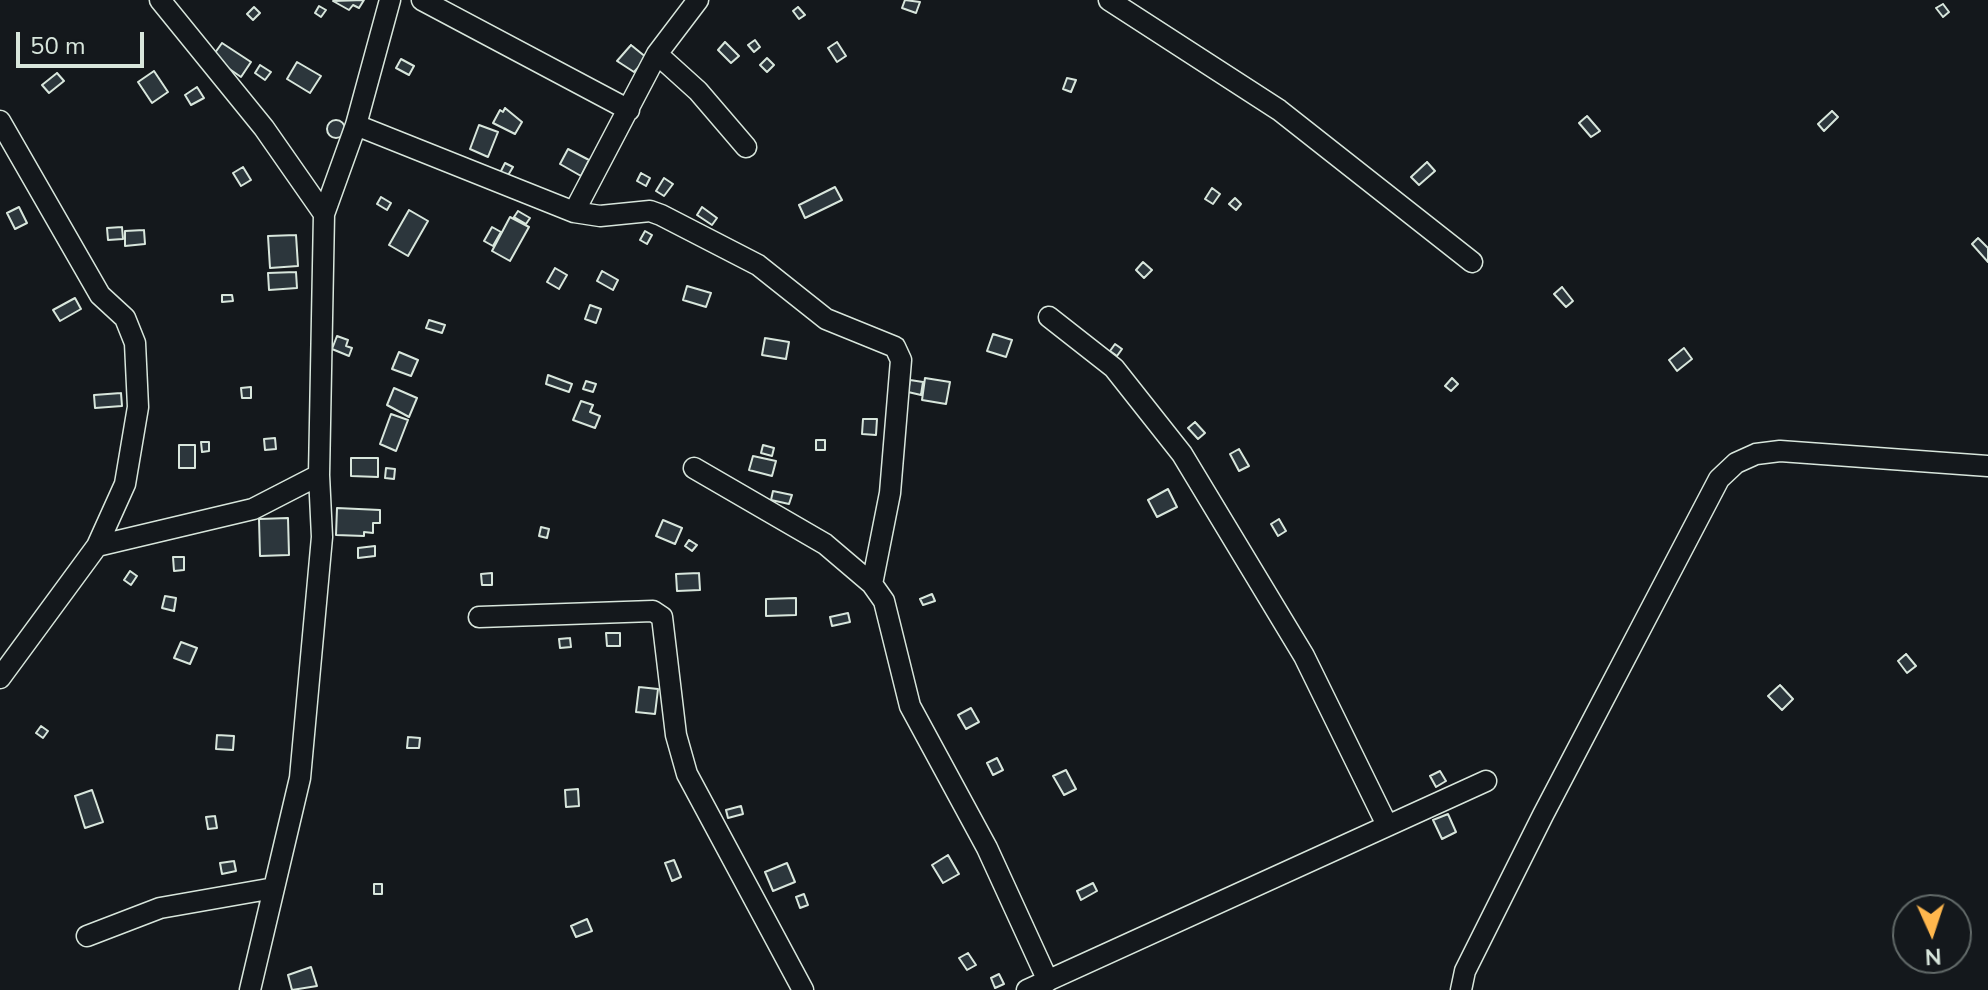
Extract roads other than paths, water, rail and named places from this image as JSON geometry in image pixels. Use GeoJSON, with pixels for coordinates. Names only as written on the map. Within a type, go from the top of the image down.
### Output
{"type":"FeatureCollection","features":[{"type":"Feature","properties":{"kind":"street"},"geometry":{"type":"LineString","coordinates":[[160,0],[264,128],[324,214]]}},
{"type":"Feature","properties":{"kind":"street"},"geometry":{"type":"LineString","coordinates":[[250,990],[300,778],[322,537],[319,475],[324,214],[356,125],[390,0]]}},
{"type":"Feature","properties":{"kind":"street"},"geometry":{"type":"LineString","coordinates":[[422,0],[629,110]]}},
{"type":"Feature","properties":{"kind":"street"},"geometry":{"type":"LineString","coordinates":[[574,212],[657,54],[698,0]]}},
{"type":"Feature","properties":{"kind":"street"},"geometry":{"type":"LineString","coordinates":[[1109,0],[1279,110],[1472,262]]}},
{"type":"Feature","properties":{"kind":"street"},"geometry":{"type":"LineString","coordinates":[[657,54],[698,91],[746,147]]}},
{"type":"Feature","properties":{"kind":"street"},"geometry":{"type":"LineString","coordinates":[[0,121],[100,295],[125,318],[135,343],[138,407],[125,484],[97,546],[0,678]]}},
{"type":"Feature","properties":{"kind":"street"},"geometry":{"type":"LineString","coordinates":[[356,125],[574,212],[600,216],[650,211],[661,215],[758,265],[826,319],[895,347],[901,360],[890,493],[872,584]]}},
{"type":"Feature","properties":{"kind":"street"},"geometry":{"type":"LineString","coordinates":[[1049,317],[1114,368],[1182,454],[1304,656],[1387,825]]}},
{"type":"Feature","properties":{"kind":"street"},"geometry":{"type":"LineString","coordinates":[[1461,990],[1465,971],[1536,829],[1719,479],[1736,463],[1756,454],[1780,451],[1988,466]]}},
{"type":"Feature","properties":{"kind":"street"},"geometry":{"type":"LineString","coordinates":[[694,468],[825,544],[872,584],[884,601],[910,706],[987,848],[1048,981]]}},
{"type":"Feature","properties":{"kind":"street"},"geometry":{"type":"LineString","coordinates":[[97,546],[253,509],[319,475]]}},
{"type":"Feature","properties":{"kind":"street"},"geometry":{"type":"LineString","coordinates":[[479,617],[653,611],[662,617],[676,735],[687,774],[724,850],[803,990]]}},
{"type":"Feature","properties":{"kind":"street"},"geometry":{"type":"LineString","coordinates":[[1027,990],[1486,781]]}},
{"type":"Feature","properties":{"kind":"street"},"geometry":{"type":"LineString","coordinates":[[87,936],[160,908],[274,888]]}}]}
